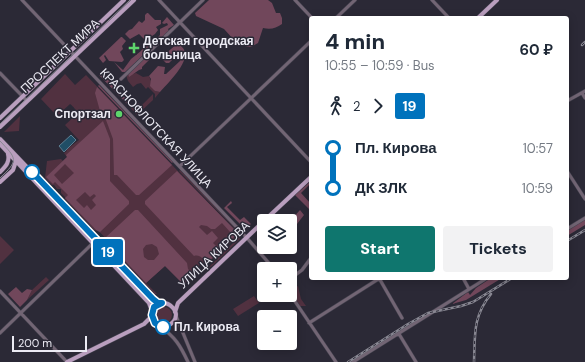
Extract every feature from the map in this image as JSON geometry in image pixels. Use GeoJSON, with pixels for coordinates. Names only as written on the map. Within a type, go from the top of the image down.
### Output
{"type":"FeatureCollection","features":[{"type":"Feature","properties":{"kind":"main road","name":"ПРОСПЕКТ МИРА"},"geometry":{"type":"LineString","coordinates":[[0,118],[124,0]]}},
{"type":"Feature","properties":{"kind":"main road","name":"ПРОСПЕКТ МИРА"},"geometry":{"type":"LineString","coordinates":[[0,127],[134,0]]}},
{"type":"Feature","properties":{"kind":"main road"},"geometry":{"type":"LineString","coordinates":[[480,16],[498,0]]}},
{"type":"Feature","properties":{"kind":"main road"},"geometry":{"type":"LineString","coordinates":[[0,139],[149,302],[154,322],[158,325]]}},
{"type":"Feature","properties":{"kind":"main road"},"geometry":{"type":"LineString","coordinates":[[0,144],[23,169],[53,197]]}},
{"type":"Feature","properties":{"kind":"main road"},"geometry":{"type":"LineString","coordinates":[[0,172],[8,162],[9,157],[7,151]]}},
{"type":"Feature","properties":{"kind":"main road"},"geometry":{"type":"LineString","coordinates":[[13,170],[16,161],[14,153]]}},
{"type":"Feature","properties":{"kind":"main road"},"geometry":{"type":"LineString","coordinates":[[0,182],[13,170],[18,168],[23,169]]}},
{"type":"Feature","properties":{"kind":"main road","name":"УЛИЦА КИРОВА"},"geometry":{"type":"LineString","coordinates":[[271,214],[309,179]]}},
{"type":"Feature","properties":{"kind":"main road","name":"УЛИЦА КИРОВА"},"geometry":{"type":"LineString","coordinates":[[175,314],[178,303],[257,228]]}},
{"type":"Feature","properties":{"kind":"main road"},"geometry":{"type":"LineString","coordinates":[[95,242],[153,299],[158,303],[172,306],[175,314],[173,322],[170,325],[165,327],[144,324]]}},
{"type":"Feature","properties":{"kind":"main road"},"geometry":{"type":"LineString","coordinates":[[67,362],[144,324],[156,306],[162,303]]}},
{"type":"Feature","properties":{"kind":"main road","name":"УЛИЦА КИРОВА"},"geometry":{"type":"LineString","coordinates":[[168,304],[178,303]]}},
{"type":"Feature","properties":{"kind":"street","name":"КРАСНОФЛОТСКАЯ УЛИЦА"},"geometry":{"type":"LineString","coordinates":[[22,0],[180,166],[268,262]]}},
{"type":"Feature","properties":{"kind":"street"},"geometry":{"type":"LineString","coordinates":[[159,0],[309,160]]}},
{"type":"Feature","properties":{"kind":"street"},"geometry":{"type":"LineString","coordinates":[[121,79],[203,0]]}},
{"type":"Feature","properties":{"kind":"street"},"geometry":{"type":"LineString","coordinates":[[295,0],[310,16]]}},
{"type":"Feature","properties":{"kind":"street"},"geometry":{"type":"LineString","coordinates":[[338,16],[355,0]]}},
{"type":"Feature","properties":{"kind":"street"},"geometry":{"type":"LineString","coordinates":[[432,0],[447,16]]}},
{"type":"Feature","properties":{"kind":"street"},"geometry":{"type":"LineString","coordinates":[[180,166],[309,43]]}},
{"type":"Feature","properties":{"kind":"street"},"geometry":{"type":"LineString","coordinates":[[0,73],[27,101]]}},
{"type":"Feature","properties":{"kind":"street"},"geometry":{"type":"LineString","coordinates":[[569,100],[584,92],[585,98]]}},
{"type":"Feature","properties":{"kind":"street"},"geometry":{"type":"LineString","coordinates":[[569,174],[585,200]]}},
{"type":"Feature","properties":{"kind":"street"},"geometry":{"type":"LineString","coordinates":[[569,228],[585,218]]}},
{"type":"Feature","properties":{"kind":"street"},"geometry":{"type":"LineString","coordinates":[[0,333],[95,242]]}},
{"type":"Feature","properties":{"kind":"street"},"geometry":{"type":"LineString","coordinates":[[297,274],[309,261]]}},
{"type":"Feature","properties":{"kind":"street"},"geometry":{"type":"LineString","coordinates":[[310,323],[376,280]]}},
{"type":"Feature","properties":{"kind":"street"},"geometry":{"type":"LineString","coordinates":[[380,280],[402,318]]}},
{"type":"Feature","properties":{"kind":"street"},"geometry":{"type":"LineString","coordinates":[[464,280],[469,289]]}},
{"type":"Feature","properties":{"kind":"street"},"geometry":{"type":"LineString","coordinates":[[353,362],[484,280]]}},
{"type":"Feature","properties":{"kind":"street"},"geometry":{"type":"LineString","coordinates":[[0,291],[67,362]]}},
{"type":"Feature","properties":{"kind":"street"},"geometry":{"type":"LineString","coordinates":[[296,302],[336,362]]}},
{"type":"Feature","properties":{"kind":"street"},"geometry":{"type":"LineString","coordinates":[[175,314],[195,362]]}},
{"type":"Feature","properties":{"kind":"street"},"geometry":{"type":"LineString","coordinates":[[158,325],[167,330],[176,339],[188,362]]}},
{"type":"Feature","properties":{"kind":"street"},"geometry":{"type":"LineString","coordinates":[[399,334],[416,362]]}},
{"type":"Feature","properties":{"kind":"shaded area"},"geometry":{"type":"Polygon","coordinates":[[[209,0],[268,0],[272,3],[276,13],[280,13],[282,24],[278,27],[268,29],[263,28],[258,43],[251,47],[247,47],[234,40],[224,29],[196,16],[195,13],[209,0]]]}},
{"type":"Feature","properties":{"kind":"shaded area"},"geometry":{"type":"Polygon","coordinates":[[[147,13],[155,20],[161,20],[161,24],[156,27],[158,30],[149,38],[147,42],[139,34],[130,39],[125,34],[139,21],[142,23],[145,20],[145,15],[147,13]]]}},
{"type":"Feature","properties":{"kind":"shaded area"},"geometry":{"type":"Polygon","coordinates":[[[167,17],[174,25],[168,29],[169,31],[125,72],[122,72],[114,62],[123,70],[131,59],[143,48],[145,48],[151,40],[155,40],[160,35],[160,29],[168,25],[167,23],[162,23],[167,17]]]}},
{"type":"Feature","properties":{"kind":"shaded area"},"geometry":{"type":"Polygon","coordinates":[[[121,37],[126,41],[120,52],[124,60],[122,62],[109,61],[105,55],[106,60],[103,63],[99,58],[121,37]]]}},
{"type":"Feature","properties":{"kind":"shaded area"},"geometry":{"type":"Polygon","coordinates":[[[178,43],[185,52],[183,63],[180,69],[160,92],[155,91],[150,86],[151,79],[149,76],[158,66],[165,67],[164,74],[166,74],[180,61],[179,56],[176,56],[169,63],[166,63],[162,59],[164,55],[178,43]]]}},
{"type":"Feature","properties":{"kind":"shaded area"},"geometry":{"type":"Polygon","coordinates":[[[153,50],[156,53],[142,67],[142,69],[129,77],[128,74],[153,50]]]}},
{"type":"Feature","properties":{"kind":"shaded area"},"geometry":{"type":"Polygon","coordinates":[[[102,73],[130,103],[128,105],[99,75],[102,73]]]}},
{"type":"Feature","properties":{"kind":"shaded area"},"geometry":{"type":"Polygon","coordinates":[[[136,73],[143,77],[149,76],[155,91],[160,92],[155,98],[155,94],[148,87],[146,89],[141,83],[133,87],[128,81],[126,75],[136,73]]]}},
{"type":"Feature","properties":{"kind":"shaded area"},"geometry":{"type":"Polygon","coordinates":[[[65,74],[75,85],[86,75],[239,235],[209,262],[202,263],[194,270],[195,274],[185,283],[182,283],[165,266],[146,283],[157,294],[155,294],[107,243],[102,235],[94,230],[65,199],[61,193],[61,189],[57,189],[45,178],[47,161],[61,159],[63,161],[67,157],[64,153],[67,151],[66,150],[79,140],[65,125],[78,113],[74,107],[70,104],[57,116],[41,99],[65,74]]]}},
{"type":"Feature","properties":{"kind":"shaded area"},"geometry":{"type":"Polygon","coordinates":[[[99,85],[173,162],[172,163],[98,86],[99,85]]]}},
{"type":"Feature","properties":{"kind":"shaded area"},"geometry":{"type":"Polygon","coordinates":[[[97,87],[172,165],[139,195],[136,195],[117,175],[114,175],[113,139],[106,120],[108,113],[106,110],[100,111],[95,93],[97,87]]]}},
{"type":"Feature","properties":{"kind":"shaded area"},"geometry":{"type":"Polygon","coordinates":[[[153,94],[153,100],[137,115],[128,105],[130,103],[133,105],[137,102],[141,106],[153,94]]]}},
{"type":"Feature","properties":{"kind":"shaded area"},"geometry":{"type":"Polygon","coordinates":[[[20,116],[19,131],[4,132],[20,116]]]}},
{"type":"Feature","properties":{"kind":"shaded area"},"geometry":{"type":"Polygon","coordinates":[[[103,121],[110,139],[110,181],[129,201],[129,204],[100,232],[96,230],[65,198],[68,195],[55,182],[53,184],[46,177],[67,157],[66,155],[103,121]],[[65,164],[54,175],[62,184],[74,173],[65,164]],[[85,192],[76,200],[84,208],[87,205],[91,210],[96,205],[92,200],[96,196],[94,194],[90,197],[85,192]]]}},
{"type":"Feature","properties":{"kind":"shaded area"},"geometry":{"type":"Polygon","coordinates":[[[180,170],[240,232],[239,233],[179,171],[180,170]]]}},
{"type":"Feature","properties":{"kind":"shaded area"},"geometry":{"type":"Polygon","coordinates":[[[177,171],[238,233],[207,263],[200,256],[194,256],[145,204],[145,201],[177,171]],[[222,223],[215,229],[201,225],[199,227],[207,235],[212,231],[218,238],[213,243],[217,247],[231,233],[222,223]]]}},
{"type":"Feature","properties":{"kind":"shaded area"},"geometry":{"type":"Polygon","coordinates":[[[309,183],[309,185],[301,193],[309,202],[309,209],[295,195],[309,183]]]}},
{"type":"Feature","properties":{"kind":"shaded area"},"geometry":{"type":"Polygon","coordinates":[[[231,201],[232,203],[227,207],[240,220],[244,217],[251,224],[245,229],[224,208],[231,201]]]}},
{"type":"Feature","properties":{"kind":"shaded area"},"geometry":{"type":"Polygon","coordinates":[[[135,210],[138,210],[187,263],[188,269],[194,275],[185,283],[182,283],[165,266],[146,283],[107,242],[105,238],[135,210]],[[152,244],[146,245],[143,249],[144,257],[148,260],[154,260],[159,254],[157,247],[152,244]]]}},
{"type":"Feature","properties":{"kind":"shaded area"},"geometry":{"type":"Polygon","coordinates":[[[300,210],[304,215],[297,224],[297,214],[300,210]]]}},
{"type":"Feature","properties":{"kind":"shaded area"},"geometry":{"type":"Polygon","coordinates":[[[585,219],[585,225],[569,235],[569,230],[585,219]]]}},
{"type":"Feature","properties":{"kind":"shaded area"},"geometry":{"type":"Polygon","coordinates":[[[0,236],[14,250],[0,264],[0,236]]]}},
{"type":"Feature","properties":{"kind":"shaded area"},"geometry":{"type":"Polygon","coordinates":[[[239,237],[240,239],[207,269],[239,237]]]}},
{"type":"Feature","properties":{"kind":"shaded area"},"geometry":{"type":"Polygon","coordinates":[[[46,277],[49,280],[27,300],[32,290],[46,277]]]}},
{"type":"Feature","properties":{"kind":"shaded area"},"geometry":{"type":"Polygon","coordinates":[[[488,280],[499,280],[466,300],[452,304],[468,292],[470,295],[476,288],[488,280]]]}},
{"type":"Feature","properties":{"kind":"shaded area"},"geometry":{"type":"Polygon","coordinates":[[[298,286],[301,299],[306,306],[300,306],[297,302],[298,286]]]}},
{"type":"Feature","properties":{"kind":"shaded area"},"geometry":{"type":"Polygon","coordinates":[[[16,287],[22,293],[27,289],[32,290],[27,300],[20,307],[8,294],[16,287]]]}},
{"type":"Feature","properties":{"kind":"shaded area"},"geometry":{"type":"Polygon","coordinates":[[[254,296],[259,303],[238,316],[233,309],[254,296]]]}},
{"type":"Feature","properties":{"kind":"shaded area"},"geometry":{"type":"Polygon","coordinates":[[[164,307],[170,309],[172,315],[170,321],[164,323],[158,321],[156,315],[158,309],[164,307]]]}},
{"type":"Feature","properties":{"kind":"water"},"geometry":{"type":"Polygon","coordinates":[[[71,135],[76,140],[64,152],[59,146],[71,135]]]}},
{"type":"Feature","properties":{"kind":"tram line"},"geometry":{"type":"LineString","coordinates":[[0,124],[130,0]]}},
{"type":"Feature","properties":{"kind":"tram line"},"geometry":{"type":"LineString","coordinates":[[0,141],[10,152],[14,160],[0,178]]}},
{"type":"Feature","properties":{"kind":"railway"},"geometry":{"type":"LineString","coordinates":[[582,45],[585,42]]}},
{"type":"Feature","properties":{"kind":"railway"},"geometry":{"type":"LineString","coordinates":[[569,240],[585,230]]}},
{"type":"Feature","properties":{"kind":"railway"},"geometry":{"type":"LineString","coordinates":[[348,362],[428,313],[473,302],[509,280]]}},
{"type":"Feature","properties":{"kind":"railway"},"geometry":{"type":"LineString","coordinates":[[474,362],[476,326],[481,310],[491,294]]}},
{"type":"Feature","properties":{"kind":"bus line","name":"19"},"geometry":{"type":"LineString","coordinates":[[32,172],[153,299],[158,303],[162,303],[154,307],[152,315],[155,323],[163,327]]}},
{"type":"Feature","properties":{"kind":"place","name":"Детская городская больница"},"geometry":{"type":"Point","coordinates":[134,48]}},
{"type":"Feature","properties":{"kind":"place","name":"Спортзал"},"geometry":{"type":"Point","coordinates":[119,114]}},
{"type":"Feature","properties":{"kind":"place","name":"Пл. Кирова"},"geometry":{"type":"Point","coordinates":[163,327]}}]}
